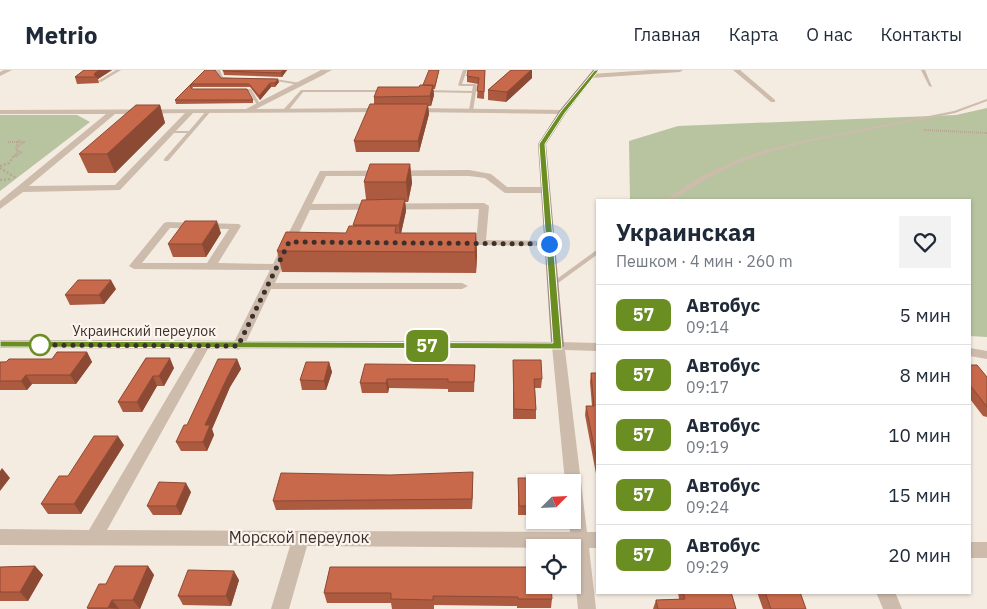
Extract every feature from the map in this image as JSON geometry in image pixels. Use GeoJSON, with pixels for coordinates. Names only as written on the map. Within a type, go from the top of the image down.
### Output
{"type":"FeatureCollection","features":[{"type":"Feature","properties":{"kind":"main road"},"geometry":{"type":"LineString","coordinates":[[558,346],[542,144],[562,112],[594,73]]}},
{"type":"Feature","properties":{"kind":"main road","name":"Украинский переулок"},"geometry":{"type":"LineString","coordinates":[[0,344],[203,347],[558,346]]}},
{"type":"Feature","properties":{"kind":"street"},"geometry":{"type":"LineString","coordinates":[[0,74],[10,70]]}},
{"type":"Feature","properties":{"kind":"street"},"geometry":{"type":"LineString","coordinates":[[594,73],[680,70]]}},
{"type":"Feature","properties":{"kind":"street"},"geometry":{"type":"LineString","coordinates":[[736,70],[773,101]]}},
{"type":"Feature","properties":{"kind":"street"},"geometry":{"type":"LineString","coordinates":[[245,111],[325,71]]}},
{"type":"Feature","properties":{"kind":"street"},"geometry":{"type":"LineString","coordinates":[[0,112],[393,110]]}},
{"type":"Feature","properties":{"kind":"street"},"geometry":{"type":"LineString","coordinates":[[403,110],[562,112]]}},
{"type":"Feature","properties":{"kind":"street"},"geometry":{"type":"LineString","coordinates":[[21,189],[117,188],[191,111]]}},
{"type":"Feature","properties":{"kind":"street"},"geometry":{"type":"LineString","coordinates":[[0,206],[112,112]]}},
{"type":"Feature","properties":{"kind":"street"},"geometry":{"type":"LineString","coordinates":[[238,346],[277,267],[294,242],[306,207],[323,173],[469,172],[488,176],[505,190],[545,190]]}},
{"type":"Feature","properties":{"kind":"street"},"geometry":{"type":"LineString","coordinates":[[306,207],[484,206],[476,243],[549,244]]}},
{"type":"Feature","properties":{"kind":"street"},"geometry":{"type":"LineString","coordinates":[[210,266],[236,226],[166,225],[134,266],[277,267]]}},
{"type":"Feature","properties":{"kind":"street"},"geometry":{"type":"LineString","coordinates":[[268,286],[462,286]]}},
{"type":"Feature","properties":{"kind":"street"},"geometry":{"type":"LineString","coordinates":[[580,539],[558,346],[596,347]]}},
{"type":"Feature","properties":{"kind":"street"},"geometry":{"type":"LineString","coordinates":[[95,536],[203,347]]}},
{"type":"Feature","properties":{"kind":"street"},"geometry":{"type":"LineString","coordinates":[[971,352],[987,355]]}},
{"type":"Feature","properties":{"kind":"street","name":"Морской переулок"},"geometry":{"type":"LineString","coordinates":[[0,537],[580,539]]}},
{"type":"Feature","properties":{"kind":"street"},"geometry":{"type":"LineString","coordinates":[[280,609],[301,537]]}},
{"type":"Feature","properties":{"kind":"street","name":"Морской переулок"},"geometry":{"type":"LineString","coordinates":[[581,539],[596,540]]}},
{"type":"Feature","properties":{"kind":"street"},"geometry":{"type":"LineString","coordinates":[[581,549],[587,609]]}},
{"type":"Feature","properties":{"kind":"street"},"geometry":{"type":"LineString","coordinates":[[971,550],[987,550]]}},
{"type":"Feature","properties":{"kind":"street"},"geometry":{"type":"LineString","coordinates":[[886,594],[893,609]]}},
{"type":"Feature","properties":{"kind":"lane"},"geometry":{"type":"LineString","coordinates":[[100,81],[119,70]]}},
{"type":"Feature","properties":{"kind":"lane"},"geometry":{"type":"LineString","coordinates":[[218,70],[222,78],[240,78]]}},
{"type":"Feature","properties":{"kind":"lane"},"geometry":{"type":"LineString","coordinates":[[465,70],[460,85],[475,85],[471,110]]}},
{"type":"Feature","properties":{"kind":"lane"},"geometry":{"type":"LineString","coordinates":[[923,70],[931,86]]}},
{"type":"Feature","properties":{"kind":"lane"},"geometry":{"type":"LineString","coordinates":[[268,79],[300,84]]}},
{"type":"Feature","properties":{"kind":"lane"},"geometry":{"type":"LineString","coordinates":[[232,90],[250,90],[258,104]]}},
{"type":"Feature","properties":{"kind":"lane"},"geometry":{"type":"LineString","coordinates":[[286,110],[302,91],[388,91]]}},
{"type":"Feature","properties":{"kind":"lane"},"geometry":{"type":"LineString","coordinates":[[416,91],[474,92]]}},
{"type":"Feature","properties":{"kind":"lane"},"geometry":{"type":"LineString","coordinates":[[670,199],[722,169],[772,148],[812,138],[956,112],[987,100]]}},
{"type":"Feature","properties":{"kind":"lane"},"geometry":{"type":"LineString","coordinates":[[166,160],[209,111]]}},
{"type":"Feature","properties":{"kind":"lane"},"geometry":{"type":"LineString","coordinates":[[172,132],[191,132]]}},
{"type":"Feature","properties":{"kind":"lane"},"geometry":{"type":"LineString","coordinates":[[552,284],[596,252]]}},
{"type":"Feature","properties":{"kind":"path"},"geometry":{"type":"LineString","coordinates":[[920,129],[987,133]]}},
{"type":"Feature","properties":{"kind":"path"},"geometry":{"type":"LineString","coordinates":[[0,166],[9,163],[15,156],[20,139]]}},
{"type":"Feature","properties":{"kind":"path"},"geometry":{"type":"LineString","coordinates":[[8,142],[24,142],[17,147]]}},
{"type":"Feature","properties":{"kind":"path"},"geometry":{"type":"LineString","coordinates":[[0,180],[18,178]]}},
{"type":"Feature","properties":{"kind":"green space"},"geometry":{"type":"Polygon","coordinates":[[[987,108],[987,337],[971,336],[971,199],[630,199],[629,141],[678,126],[956,115],[987,108]]]}},
{"type":"Feature","properties":{"kind":"green space"},"geometry":{"type":"Polygon","coordinates":[[[0,115],[77,115],[90,122],[0,191],[0,115]]]}},
{"type":"Feature","properties":{"kind":"building"},"geometry":{"type":"Polygon","coordinates":[[[84,70],[99,70],[94,75],[97,77],[75,77],[84,70]]]}},
{"type":"Feature","properties":{"kind":"building"},"geometry":{"type":"Polygon","coordinates":[[[205,70],[215,70],[221,78],[278,79],[275,83],[270,83],[259,96],[249,84],[192,84],[190,86],[192,89],[247,89],[253,100],[175,100],[205,70]]]}},
{"type":"Feature","properties":{"kind":"building"},"geometry":{"type":"Polygon","coordinates":[[[223,70],[283,70],[281,73],[223,70]]]}},
{"type":"Feature","properties":{"kind":"building"},"geometry":{"type":"Polygon","coordinates":[[[429,70],[439,70],[435,86],[423,85],[429,70]]]}},
{"type":"Feature","properties":{"kind":"building"},"geometry":{"type":"Polygon","coordinates":[[[468,70],[485,70],[484,92],[477,91],[479,78],[467,76],[468,70]]]}},
{"type":"Feature","properties":{"kind":"building"},"geometry":{"type":"Polygon","coordinates":[[[511,70],[531,70],[507,92],[488,90],[511,70]]]}},
{"type":"Feature","properties":{"kind":"building"},"geometry":{"type":"Polygon","coordinates":[[[420,85],[433,85],[430,96],[374,97],[378,87],[419,87],[420,85]]]}},
{"type":"Feature","properties":{"kind":"building"},"geometry":{"type":"Polygon","coordinates":[[[370,104],[428,104],[418,141],[354,141],[370,104]]]}},
{"type":"Feature","properties":{"kind":"building"},"geometry":{"type":"Polygon","coordinates":[[[136,105],[160,105],[107,154],[79,154],[136,105]]]}},
{"type":"Feature","properties":{"kind":"building"},"geometry":{"type":"Polygon","coordinates":[[[370,164],[410,164],[406,182],[364,182],[370,164]]]}},
{"type":"Feature","properties":{"kind":"building"},"geometry":{"type":"Polygon","coordinates":[[[405,199],[399,225],[353,225],[362,200],[405,199]]]}},
{"type":"Feature","properties":{"kind":"building"},"geometry":{"type":"Polygon","coordinates":[[[185,221],[217,221],[202,244],[168,244],[185,221]]]}},
{"type":"Feature","properties":{"kind":"building"},"geometry":{"type":"Polygon","coordinates":[[[349,226],[396,226],[395,233],[476,233],[475,252],[277,251],[286,232],[346,233],[349,226]]]}},
{"type":"Feature","properties":{"kind":"building"},"geometry":{"type":"Polygon","coordinates":[[[78,280],[111,280],[99,295],[65,295],[78,280]]]}},
{"type":"Feature","properties":{"kind":"building"},"geometry":{"type":"Polygon","coordinates":[[[57,352],[87,352],[70,375],[26,375],[21,381],[0,381],[0,362],[6,362],[9,359],[52,359],[57,352]]]}},
{"type":"Feature","properties":{"kind":"building"},"geometry":{"type":"Polygon","coordinates":[[[146,358],[170,358],[159,376],[153,376],[137,402],[118,402],[146,358]]]}},
{"type":"Feature","properties":{"kind":"building"},"geometry":{"type":"Polygon","coordinates":[[[218,359],[237,359],[205,425],[210,425],[203,442],[176,442],[184,425],[187,425],[218,359]]]}},
{"type":"Feature","properties":{"kind":"building"},"geometry":{"type":"Polygon","coordinates":[[[513,360],[541,360],[542,379],[534,379],[536,410],[514,409],[513,360]]]}},
{"type":"Feature","properties":{"kind":"building"},"geometry":{"type":"Polygon","coordinates":[[[306,362],[329,362],[324,381],[300,380],[306,362]]]}},
{"type":"Feature","properties":{"kind":"building"},"geometry":{"type":"Polygon","coordinates":[[[365,364],[475,365],[474,382],[448,382],[448,379],[387,379],[386,383],[360,383],[365,364]]]}},
{"type":"Feature","properties":{"kind":"building"},"geometry":{"type":"Polygon","coordinates":[[[971,365],[977,365],[987,377],[987,407],[971,386],[971,365]]]}},
{"type":"Feature","properties":{"kind":"building"},"geometry":{"type":"Polygon","coordinates":[[[591,373],[596,373],[596,456],[586,406],[594,406],[591,373]]]}},
{"type":"Feature","properties":{"kind":"building"},"geometry":{"type":"Polygon","coordinates":[[[94,436],[118,436],[74,504],[41,504],[59,476],[68,476],[94,436]]]}},
{"type":"Feature","properties":{"kind":"building"},"geometry":{"type":"Polygon","coordinates":[[[473,472],[472,499],[273,501],[281,473],[390,475],[473,472]]]}},
{"type":"Feature","properties":{"kind":"building"},"geometry":{"type":"Polygon","coordinates":[[[518,478],[526,478],[526,506],[519,506],[518,478]]]}},
{"type":"Feature","properties":{"kind":"building"},"geometry":{"type":"Polygon","coordinates":[[[159,482],[186,483],[176,506],[147,506],[159,482]]]}},
{"type":"Feature","properties":{"kind":"building"},"geometry":{"type":"Polygon","coordinates":[[[35,566],[20,592],[0,592],[0,567],[35,566]]]}},
{"type":"Feature","properties":{"kind":"building"},"geometry":{"type":"Polygon","coordinates":[[[115,566],[148,566],[133,600],[112,600],[108,608],[87,608],[99,584],[106,584],[115,566]]]}},
{"type":"Feature","properties":{"kind":"building"},"geometry":{"type":"Polygon","coordinates":[[[330,567],[526,567],[526,594],[552,594],[552,599],[433,596],[433,600],[391,599],[391,593],[324,593],[330,567]]]}},
{"type":"Feature","properties":{"kind":"building"},"geometry":{"type":"Polygon","coordinates":[[[188,570],[234,571],[226,596],[178,596],[188,570]]]}},
{"type":"Feature","properties":{"kind":"building"},"geometry":{"type":"Polygon","coordinates":[[[684,594],[732,594],[736,609],[658,609],[656,600],[685,599],[684,594]]]}},
{"type":"Feature","properties":{"kind":"building"},"geometry":{"type":"Polygon","coordinates":[[[766,594],[801,594],[806,609],[771,609],[766,594]]]}},
{"type":"Feature","properties":{"kind":"bus line","name":"57"},"geometry":{"type":"LineString","coordinates":[[0,344],[203,347],[558,346],[542,144],[562,112],[596,70]]}},
{"type":"Feature","properties":{"kind":"route"},"geometry":{"type":"LineString","coordinates":[[40,345],[34,345],[238,346],[289,242],[549,244]]}}]}
